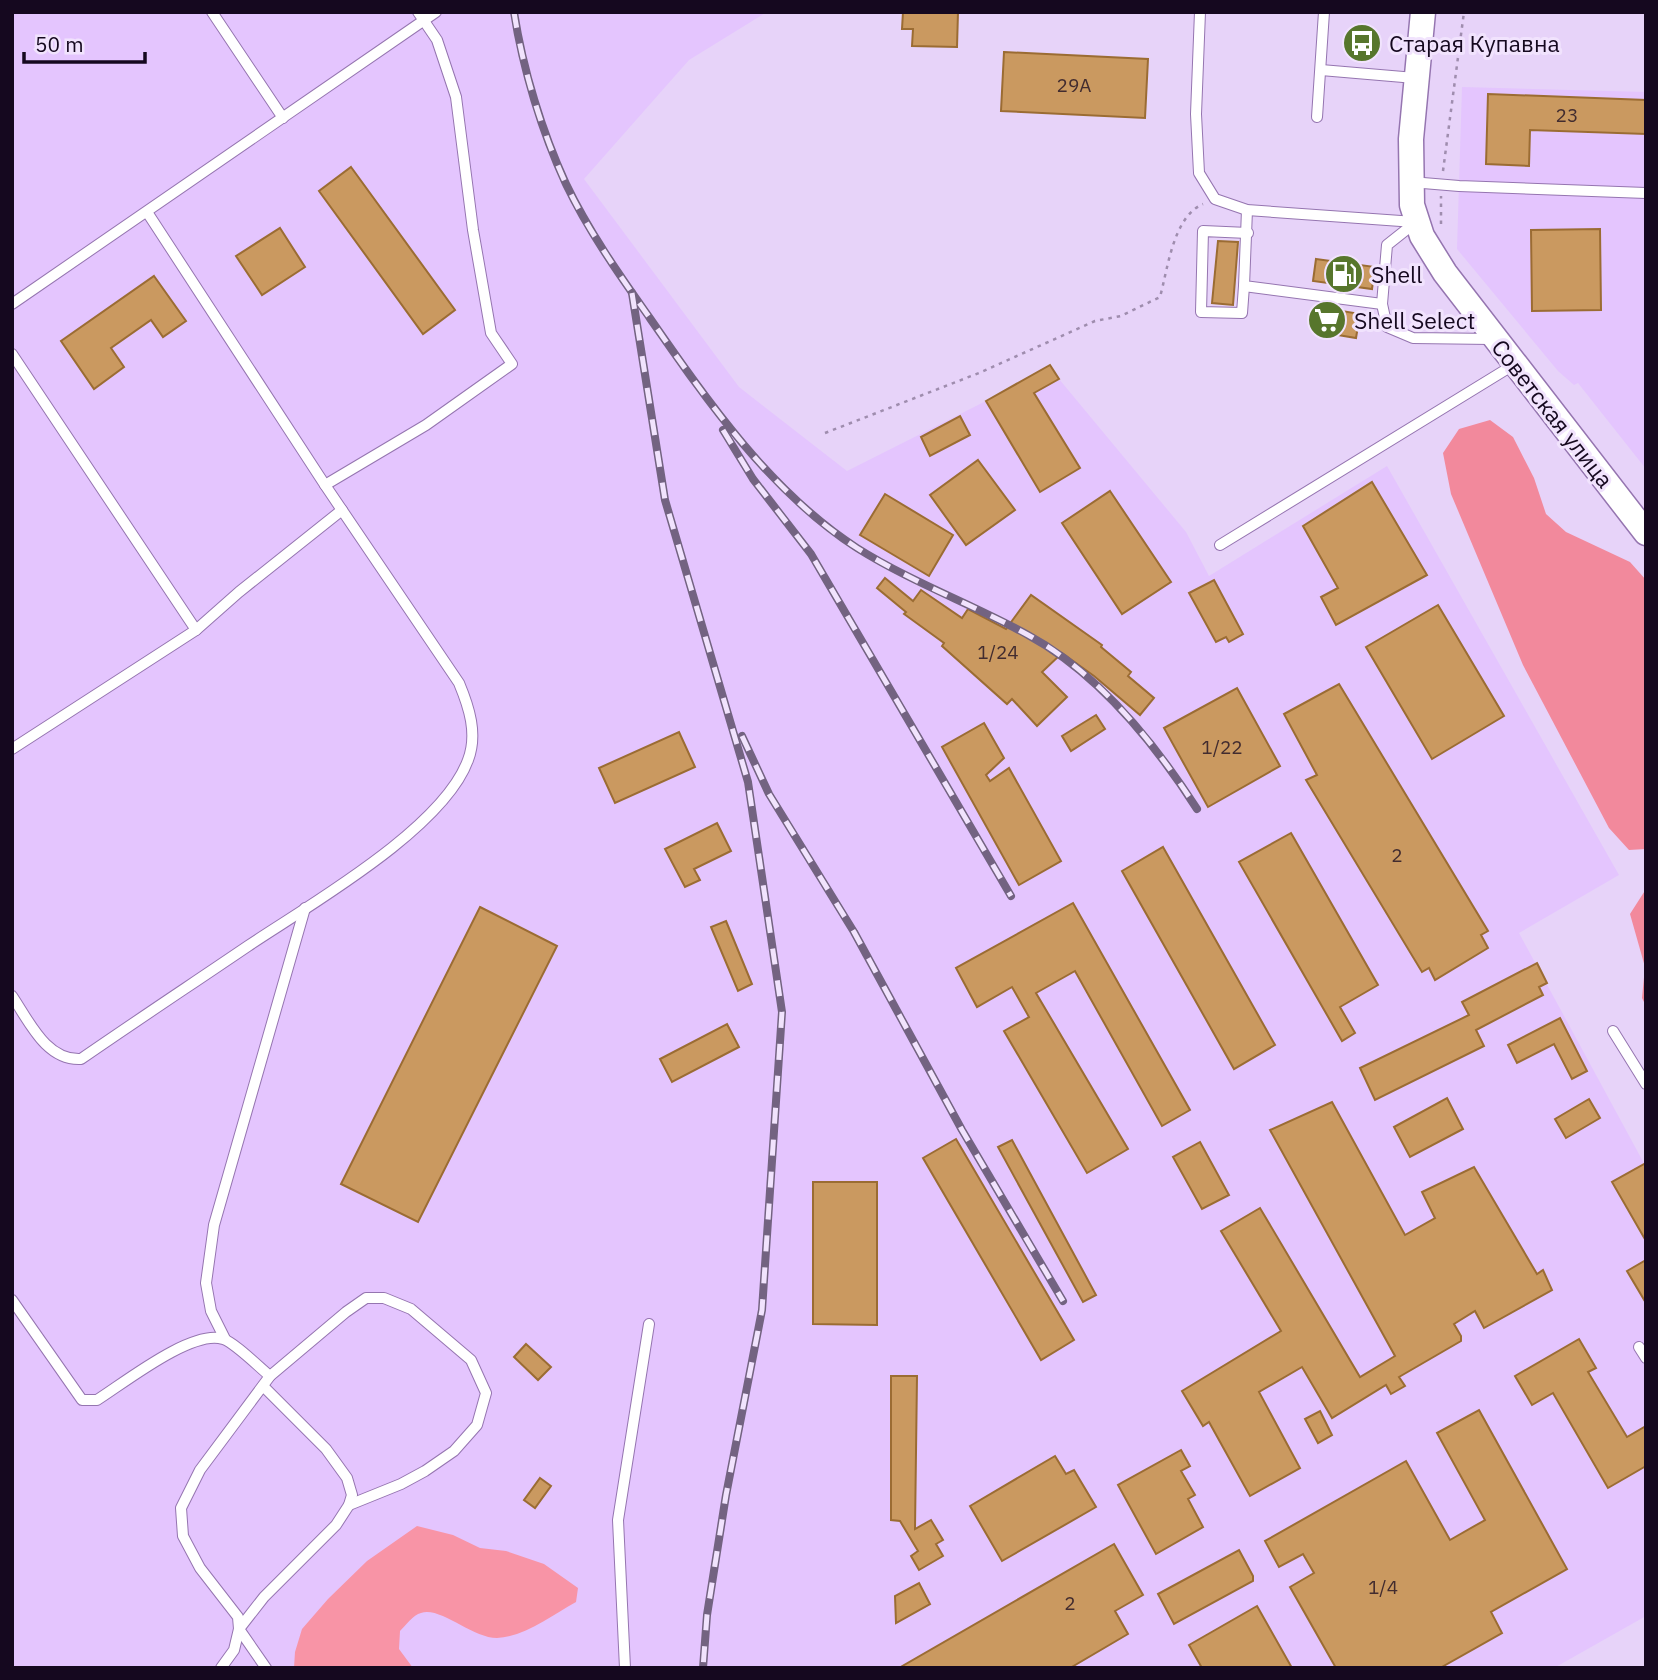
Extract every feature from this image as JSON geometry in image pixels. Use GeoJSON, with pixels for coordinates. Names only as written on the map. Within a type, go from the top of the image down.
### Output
{"type":"FeatureCollection","features":[{"type":"Feature","properties":{"kind":"street","name":"Советская улица"},"geometry":{"type":"LineString","coordinates":[[1423,12],[1410,181],[1416,222],[1445,273],[1646,533]]}},
{"type":"Feature","properties":{"kind":"lane"},"geometry":{"type":"LineString","coordinates":[[212,12],[283,118]]}},
{"type":"Feature","properties":{"kind":"lane"},"geometry":{"type":"LineString","coordinates":[[13,301],[283,118],[421,17],[436,12]]}},
{"type":"Feature","properties":{"kind":"lane"},"geometry":{"type":"LineString","coordinates":[[1200,12],[1196,114],[1199,173],[1215,199],[1247,210],[1416,222]]}},
{"type":"Feature","properties":{"kind":"lane"},"geometry":{"type":"LineString","coordinates":[[1317,117],[1324,12]]}},
{"type":"Feature","properties":{"kind":"lane"},"geometry":{"type":"LineString","coordinates":[[325,485],[426,425],[512,364],[491,333],[472,230],[456,97],[437,40],[421,17]]}},
{"type":"Feature","properties":{"kind":"lane"},"geometry":{"type":"LineString","coordinates":[[1321,70],[1416,78]]}},
{"type":"Feature","properties":{"kind":"lane"},"geometry":{"type":"LineString","coordinates":[[1410,181],[1646,193]]}},
{"type":"Feature","properties":{"kind":"lane"},"geometry":{"type":"LineString","coordinates":[[1247,210],[1248,233],[1242,313],[1201,312],[1203,231],[1248,233]]}},
{"type":"Feature","properties":{"kind":"lane"},"geometry":{"type":"LineString","coordinates":[[12,996],[32,1027],[54,1053],[68,1060],[81,1059],[377,859],[426,818],[451,791],[468,760],[473,739],[470,708],[459,683],[325,485],[147,212]]}},
{"type":"Feature","properties":{"kind":"lane"},"geometry":{"type":"LineString","coordinates":[[1416,222],[1387,245],[1382,304],[1387,327],[1413,338],[1496,339]]}},
{"type":"Feature","properties":{"kind":"lane"},"geometry":{"type":"LineString","coordinates":[[1244,286],[1382,304]]}},
{"type":"Feature","properties":{"kind":"lane"},"geometry":{"type":"LineString","coordinates":[[12,354],[196,630]]}},
{"type":"Feature","properties":{"kind":"lane"},"geometry":{"type":"LineString","coordinates":[[1220,545],[1515,364]]}},
{"type":"Feature","properties":{"kind":"lane"},"geometry":{"type":"LineString","coordinates":[[12,749],[196,630],[342,510]]}},
{"type":"Feature","properties":{"kind":"lane"},"geometry":{"type":"LineString","coordinates":[[270,1376],[225,1339],[211,1311],[206,1283],[214,1225],[305,908]]}},
{"type":"Feature","properties":{"kind":"lane"},"geometry":{"type":"LineString","coordinates":[[1613,1031],[1646,1084]]}},
{"type":"Feature","properties":{"kind":"lane"},"geometry":{"type":"LineString","coordinates":[[221,1668],[234,1650],[239,1629],[238,1617],[200,1568],[183,1536],[181,1508],[200,1470],[270,1376],[345,1311],[366,1298],[384,1298],[411,1309],[471,1360],[486,1393],[477,1424],[454,1451],[401,1484],[349,1505]]}},
{"type":"Feature","properties":{"kind":"lane"},"geometry":{"type":"LineString","coordinates":[[12,1300],[82,1400],[97,1400],[180,1346],[211,1338],[225,1339]]}},
{"type":"Feature","properties":{"kind":"lane"},"geometry":{"type":"LineString","coordinates":[[625,1668],[618,1520],[649,1324]]}},
{"type":"Feature","properties":{"kind":"lane"},"geometry":{"type":"LineString","coordinates":[[1639,1347],[1646,1358]]}},
{"type":"Feature","properties":{"kind":"lane"},"geometry":{"type":"LineString","coordinates":[[239,1629],[264,1597],[336,1525],[352,1495],[347,1478],[326,1449],[263,1386]]}},
{"type":"Feature","properties":{"kind":"lane"},"geometry":{"type":"LineString","coordinates":[[239,1629],[266,1668]]}},
{"type":"Feature","properties":{"kind":"path"},"geometry":{"type":"LineString","coordinates":[[1441,184],[1464,12]]}},
{"type":"Feature","properties":{"kind":"path"},"geometry":{"type":"LineString","coordinates":[[825,433],[979,373],[1095,321],[1121,316],[1160,297],[1178,233],[1192,209],[1215,199]]}},
{"type":"Feature","properties":{"kind":"shaded area"},"geometry":{"type":"Polygon","coordinates":[[[12,12],[767,12],[689,60],[584,179],[739,387],[847,471],[986,401],[1050,365],[1186,532],[1209,576],[1387,466],[1619,875],[1519,933],[1646,1167],[1646,1616],[1554,1668],[12,1668],[12,12]]]}},
{"type":"Feature","properties":{"kind":"shaded area"},"geometry":{"type":"Polygon","coordinates":[[[1462,87],[1646,92],[1646,469],[1578,383],[1574,385],[1558,371],[1457,249],[1462,87]]]}},
{"type":"Feature","properties":{"kind":"shaded area"},"geometry":{"type":"Polygon","coordinates":[[[1490,420],[1513,437],[1534,478],[1546,514],[1566,532],[1630,562],[1646,580],[1646,849],[1629,850],[1609,828],[1523,665],[1451,494],[1443,453],[1459,429],[1490,420]]]}},
{"type":"Feature","properties":{"kind":"shaded area"},"geometry":{"type":"Polygon","coordinates":[[[1646,889],[1646,1006],[1642,998],[1645,967],[1630,914],[1646,889]]]}},
{"type":"Feature","properties":{"kind":"shaded area"},"geometry":{"type":"Polygon","coordinates":[[[417,1526],[453,1535],[480,1548],[506,1551],[544,1564],[578,1588],[576,1602],[528,1630],[497,1638],[477,1633],[437,1614],[418,1614],[400,1631],[399,1649],[413,1668],[294,1668],[295,1652],[302,1629],[367,1561],[417,1526]]]}},
{"type":"Feature","properties":{"kind":"building"},"geometry":{"type":"Polygon","coordinates":[[[903,12],[958,12],[957,47],[912,46],[913,29],[902,29],[903,12]]]}},
{"type":"Feature","properties":{"kind":"building","name":"Старая Купавна"},"geometry":{"type":"Polygon","coordinates":[[[1350,29],[1375,30],[1374,57],[1349,56],[1350,29]]]}},
{"type":"Feature","properties":{"kind":"building"},"geometry":{"type":"Polygon","coordinates":[[[1004,52],[1148,59],[1145,118],[1001,111],[1004,52]]]}},
{"type":"Feature","properties":{"kind":"building"},"geometry":{"type":"Polygon","coordinates":[[[1488,94],[1646,100],[1646,134],[1530,130],[1529,166],[1486,164],[1488,94]]]}},
{"type":"Feature","properties":{"kind":"building"},"geometry":{"type":"Polygon","coordinates":[[[351,167],[455,310],[423,334],[319,191],[351,167]]]}},
{"type":"Feature","properties":{"kind":"building"},"geometry":{"type":"Polygon","coordinates":[[[280,228],[305,267],[262,295],[236,256],[280,228]]]}},
{"type":"Feature","properties":{"kind":"building"},"geometry":{"type":"Polygon","coordinates":[[[1600,229],[1601,310],[1532,311],[1531,230],[1600,229]]]}},
{"type":"Feature","properties":{"kind":"building"},"geometry":{"type":"Polygon","coordinates":[[[1218,241],[1238,242],[1233,305],[1212,303],[1218,241]]]}},
{"type":"Feature","properties":{"kind":"building"},"geometry":{"type":"Polygon","coordinates":[[[1316,259],[1375,267],[1372,289],[1313,281],[1316,259]]]}},
{"type":"Feature","properties":{"kind":"building"},"geometry":{"type":"Polygon","coordinates":[[[154,276],[186,321],[163,337],[151,320],[111,348],[124,367],[94,389],[61,341],[154,276]]]}},
{"type":"Feature","properties":{"kind":"building"},"geometry":{"type":"Polygon","coordinates":[[[1318,307],[1360,314],[1356,338],[1314,331],[1318,307]]]}},
{"type":"Feature","properties":{"kind":"building"},"geometry":{"type":"Polygon","coordinates":[[[1050,365],[1059,379],[1034,393],[1080,468],[1040,492],[986,401],[1050,365]]]}},
{"type":"Feature","properties":{"kind":"building"},"geometry":{"type":"Polygon","coordinates":[[[960,416],[970,435],[930,456],[921,437],[960,416]]]}},
{"type":"Feature","properties":{"kind":"building"},"geometry":{"type":"Polygon","coordinates":[[[978,460],[1015,510],[966,545],[930,495],[978,460]]]}},
{"type":"Feature","properties":{"kind":"building"},"geometry":{"type":"Polygon","coordinates":[[[1372,482],[1427,575],[1336,625],[1321,597],[1338,588],[1303,526],[1372,482]]]}},
{"type":"Feature","properties":{"kind":"building"},"geometry":{"type":"Polygon","coordinates":[[[1110,491],[1171,582],[1122,614],[1062,523],[1110,491]]]}},
{"type":"Feature","properties":{"kind":"building"},"geometry":{"type":"Polygon","coordinates":[[[885,494],[953,535],[929,576],[860,535],[885,494]]]}},
{"type":"Feature","properties":{"kind":"building"},"geometry":{"type":"Polygon","coordinates":[[[885,578],[913,601],[921,590],[962,618],[968,609],[1006,629],[1031,595],[1102,645],[1101,647],[1131,672],[1128,676],[1154,698],[1140,715],[1062,653],[1042,672],[1067,697],[1037,726],[1012,699],[1007,704],[942,646],[944,643],[904,614],[906,612],[877,588],[885,578]]]}},
{"type":"Feature","properties":{"kind":"building"},"geometry":{"type":"Polygon","coordinates":[[[1214,580],[1243,634],[1229,642],[1226,637],[1216,642],[1189,593],[1214,580]]]}},
{"type":"Feature","properties":{"kind":"building"},"geometry":{"type":"Polygon","coordinates":[[[1438,605],[1504,716],[1432,759],[1366,647],[1438,605]]]}},
{"type":"Feature","properties":{"kind":"building"},"geometry":{"type":"Polygon","coordinates":[[[1339,684],[1488,931],[1481,935],[1488,948],[1435,980],[1429,968],[1422,972],[1306,780],[1317,775],[1284,714],[1339,684]]]}},
{"type":"Feature","properties":{"kind":"building"},"geometry":{"type":"Polygon","coordinates":[[[1237,688],[1280,766],[1208,807],[1164,728],[1237,688]]]}},
{"type":"Feature","properties":{"kind":"building"},"geometry":{"type":"Polygon","coordinates":[[[1096,715],[1105,729],[1071,751],[1062,736],[1096,715]]]}},
{"type":"Feature","properties":{"kind":"building"},"geometry":{"type":"Polygon","coordinates":[[[984,723],[1004,758],[986,775],[990,781],[1009,768],[1061,861],[1019,885],[942,747],[984,723]]]}},
{"type":"Feature","properties":{"kind":"building"},"geometry":{"type":"Polygon","coordinates":[[[679,732],[695,767],[615,803],[599,768],[679,732]]]}},
{"type":"Feature","properties":{"kind":"building"},"geometry":{"type":"Polygon","coordinates":[[[717,823],[731,851],[694,869],[700,880],[685,887],[665,849],[717,823]]]}},
{"type":"Feature","properties":{"kind":"building"},"geometry":{"type":"Polygon","coordinates":[[[1291,833],[1378,985],[1340,1007],[1355,1033],[1342,1041],[1239,862],[1291,833]]]}},
{"type":"Feature","properties":{"kind":"building"},"geometry":{"type":"Polygon","coordinates":[[[1163,847],[1275,1045],[1234,1069],[1122,871],[1163,847]]]}},
{"type":"Feature","properties":{"kind":"building"},"geometry":{"type":"Polygon","coordinates":[[[1073,903],[1190,1110],[1162,1126],[1075,971],[1036,993],[1128,1149],[1087,1173],[1004,1031],[1029,1017],[1012,987],[977,1007],[956,968],[1073,903]]]}},
{"type":"Feature","properties":{"kind":"building"},"geometry":{"type":"Polygon","coordinates":[[[480,907],[557,946],[418,1222],[341,1184],[480,907]]]}},
{"type":"Feature","properties":{"kind":"building"},"geometry":{"type":"Polygon","coordinates":[[[726,921],[752,984],[738,991],[711,927],[726,921]]]}},
{"type":"Feature","properties":{"kind":"building"},"geometry":{"type":"Polygon","coordinates":[[[1537,963],[1547,983],[1539,987],[1543,995],[1476,1030],[1484,1046],[1375,1100],[1360,1068],[1469,1015],[1462,1002],[1537,963]]]}},
{"type":"Feature","properties":{"kind":"building"},"geometry":{"type":"Polygon","coordinates":[[[1560,1018],[1587,1071],[1572,1079],[1554,1044],[1517,1063],[1508,1045],[1560,1018]]]}},
{"type":"Feature","properties":{"kind":"building"},"geometry":{"type":"Polygon","coordinates":[[[727,1024],[739,1047],[672,1082],[660,1059],[727,1024]]]}},
{"type":"Feature","properties":{"kind":"building"},"geometry":{"type":"Polygon","coordinates":[[[1447,1098],[1463,1129],[1410,1157],[1394,1127],[1447,1098]]]}},
{"type":"Feature","properties":{"kind":"building"},"geometry":{"type":"Polygon","coordinates":[[[1589,1099],[1600,1118],[1566,1138],[1555,1119],[1589,1099]]]}},
{"type":"Feature","properties":{"kind":"building"},"geometry":{"type":"Polygon","coordinates":[[[1332,1102],[1405,1235],[1435,1218],[1422,1192],[1474,1167],[1537,1274],[1543,1270],[1552,1290],[1484,1328],[1475,1311],[1454,1324],[1461,1341],[1399,1377],[1405,1386],[1391,1394],[1386,1385],[1332,1418],[1302,1367],[1259,1392],[1300,1468],[1250,1496],[1209,1422],[1203,1426],[1182,1391],[1281,1331],[1221,1231],[1260,1208],[1360,1377],[1395,1356],[1270,1130],[1332,1102]]]}},
{"type":"Feature","properties":{"kind":"building"},"geometry":{"type":"Polygon","coordinates":[[[956,1139],[1074,1340],[1041,1360],[923,1158],[956,1139]]]}},
{"type":"Feature","properties":{"kind":"building"},"geometry":{"type":"Polygon","coordinates":[[[1012,1140],[1096,1295],[1083,1302],[998,1147],[1012,1140]]]}},
{"type":"Feature","properties":{"kind":"building"},"geometry":{"type":"Polygon","coordinates":[[[1200,1142],[1229,1195],[1202,1209],[1173,1157],[1200,1142]]]}},
{"type":"Feature","properties":{"kind":"building"},"geometry":{"type":"Polygon","coordinates":[[[1646,1163],[1646,1241],[1612,1182],[1646,1163]]]}},
{"type":"Feature","properties":{"kind":"building"},"geometry":{"type":"Polygon","coordinates":[[[813,1182],[877,1182],[877,1325],[813,1324],[813,1182]]]}},
{"type":"Feature","properties":{"kind":"building"},"geometry":{"type":"Polygon","coordinates":[[[1646,1260],[1646,1303],[1627,1271],[1646,1260]]]}},
{"type":"Feature","properties":{"kind":"building"},"geometry":{"type":"Polygon","coordinates":[[[1579,1339],[1596,1368],[1588,1372],[1627,1437],[1646,1426],[1646,1466],[1608,1488],[1553,1393],[1532,1405],[1515,1376],[1579,1339]]]}},
{"type":"Feature","properties":{"kind":"building"},"geometry":{"type":"Polygon","coordinates":[[[526,1344],[551,1367],[538,1380],[514,1357],[526,1344]]]}},
{"type":"Feature","properties":{"kind":"building"},"geometry":{"type":"Polygon","coordinates":[[[891,1376],[917,1376],[915,1529],[931,1520],[943,1540],[936,1544],[943,1556],[919,1570],[911,1556],[918,1551],[900,1521],[891,1520],[891,1376]]]}},
{"type":"Feature","properties":{"kind":"building"},"geometry":{"type":"Polygon","coordinates":[[[1479,1410],[1567,1569],[1491,1612],[1502,1633],[1440,1668],[1336,1668],[1290,1587],[1314,1573],[1303,1554],[1279,1567],[1265,1541],[1406,1461],[1450,1540],[1485,1520],[1437,1433],[1479,1410]]]}},
{"type":"Feature","properties":{"kind":"building"},"geometry":{"type":"Polygon","coordinates":[[[1320,1411],[1332,1435],[1318,1443],[1305,1419],[1320,1411]]]}},
{"type":"Feature","properties":{"kind":"building"},"geometry":{"type":"Polygon","coordinates":[[[1181,1450],[1190,1466],[1181,1471],[1195,1495],[1188,1499],[1203,1527],[1156,1554],[1118,1485],[1181,1450]]]}},
{"type":"Feature","properties":{"kind":"building"},"geometry":{"type":"Polygon","coordinates":[[[1055,1456],[1066,1474],[1074,1470],[1096,1507],[1002,1561],[970,1506],[1055,1456]]]}},
{"type":"Feature","properties":{"kind":"building"},"geometry":{"type":"Polygon","coordinates":[[[540,1478],[551,1486],[535,1508],[524,1500],[540,1478]]]}},
{"type":"Feature","properties":{"kind":"building"},"geometry":{"type":"Polygon","coordinates":[[[1114,1544],[1143,1595],[1115,1611],[1128,1634],[1070,1668],[899,1668],[1114,1544]]]}},
{"type":"Feature","properties":{"kind":"building"},"geometry":{"type":"Polygon","coordinates":[[[1239,1550],[1253,1581],[1174,1624],[1158,1594],[1239,1550]]]}},
{"type":"Feature","properties":{"kind":"building"},"geometry":{"type":"Polygon","coordinates":[[[919,1583],[930,1604],[896,1623],[895,1596],[919,1583]]]}},
{"type":"Feature","properties":{"kind":"building"},"geometry":{"type":"Polygon","coordinates":[[[1257,1606],[1292,1668],[1202,1668],[1189,1645],[1257,1606]]]}},
{"type":"Feature","properties":{"kind":"railway"},"geometry":{"type":"LineString","coordinates":[[514,12],[534,100],[566,184],[625,283],[741,442],[795,499],[857,548],[899,572],[1028,635],[1078,669],[1123,711],[1162,759],[1197,809]]}},
{"type":"Feature","properties":{"kind":"railway"},"geometry":{"type":"LineString","coordinates":[[632,293],[665,500],[748,782],[782,1012],[762,1310],[726,1495],[707,1615],[703,1668]]}},
{"type":"Feature","properties":{"kind":"railway"},"geometry":{"type":"LineString","coordinates":[[723,430],[753,479],[811,554],[1011,896]]}},
{"type":"Feature","properties":{"kind":"railway"},"geometry":{"type":"LineString","coordinates":[[742,736],[769,794],[854,932],[962,1130],[1063,1301]]}},
{"type":"Feature","properties":{"kind":"place","name":"Старая Купавна"},"geometry":{"type":"Point","coordinates":[1362,43]}},
{"type":"Feature","properties":{"kind":"place","name":"Shell"},"geometry":{"type":"Point","coordinates":[1344,274]}},
{"type":"Feature","properties":{"kind":"place","name":"Shell Select"},"geometry":{"type":"Point","coordinates":[1327,320]}}]}
